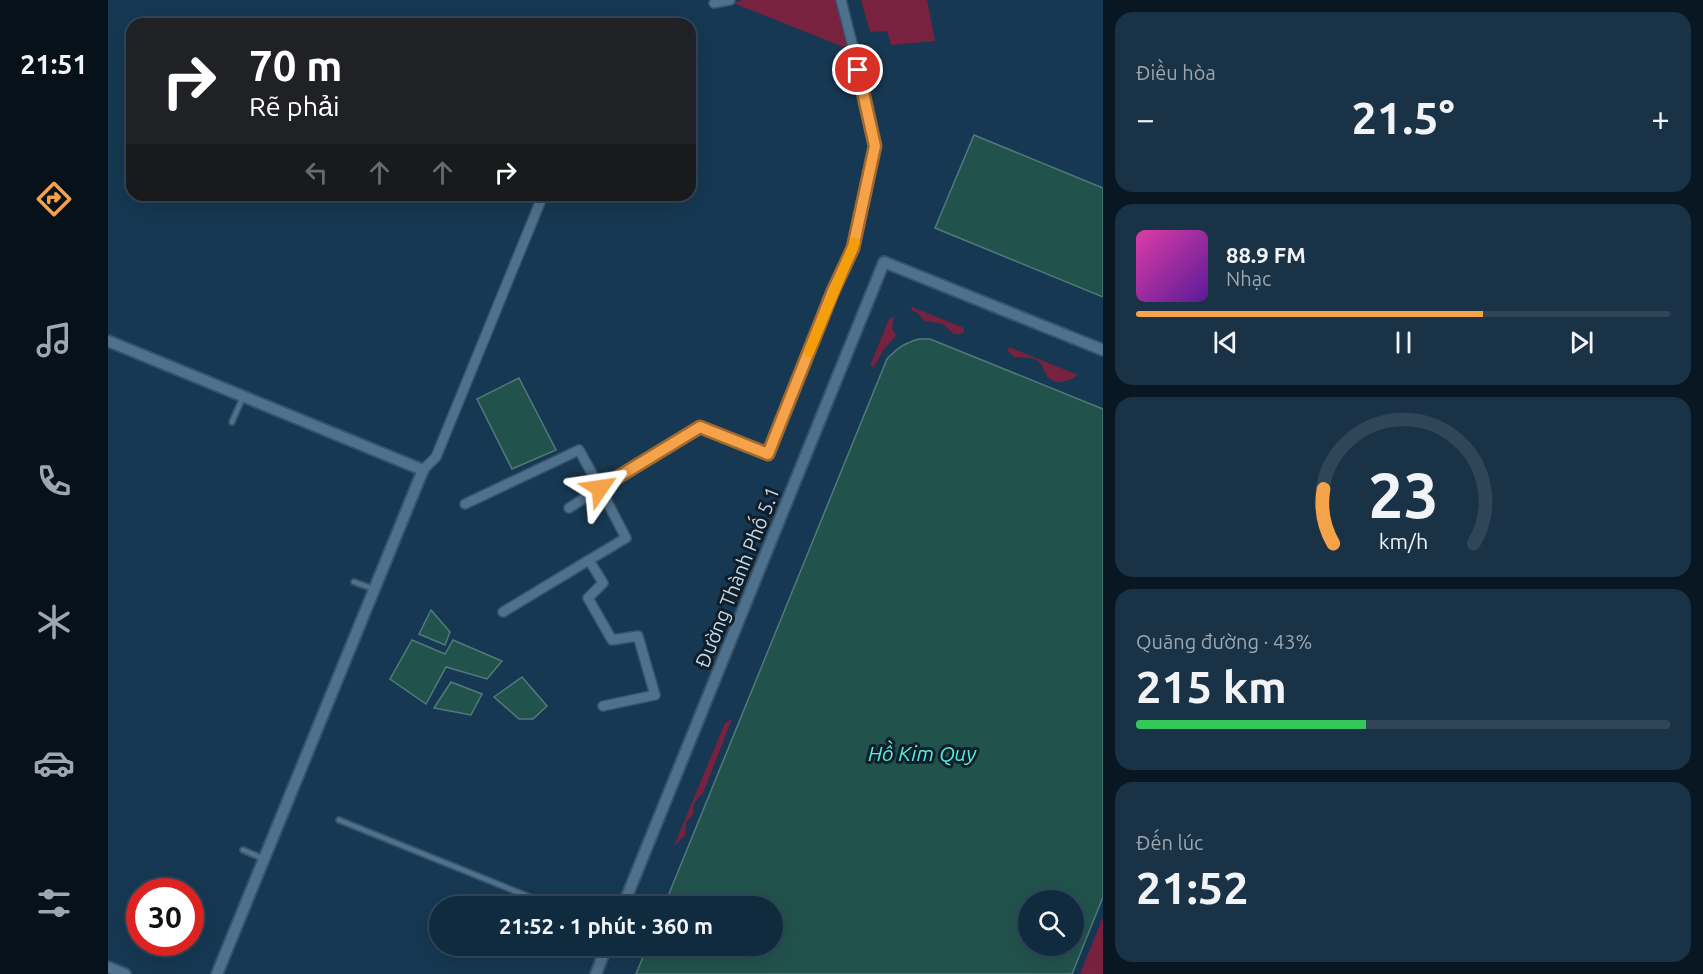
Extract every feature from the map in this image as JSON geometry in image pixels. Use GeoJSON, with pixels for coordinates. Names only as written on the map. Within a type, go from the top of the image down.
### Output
{"type":"FeatureCollection","features":[{"type":"Feature","properties":{"kind":"street"},"geometry":{"type":"LineString","coordinates":[[714,3],[730,0]]}},
{"type":"Feature","properties":{"kind":"street"},"geometry":{"type":"LineString","coordinates":[[569,508],[700,427],[768,454],[833,291],[853,248],[875,146],[841,0]]}},
{"type":"Feature","properties":{"kind":"street"},"geometry":{"type":"LineString","coordinates":[[217,974],[423,470],[436,457],[541,201]]}},
{"type":"Feature","properties":{"kind":"street","name":"Đường Thành Phố 5.1"},"geometry":{"type":"LineString","coordinates":[[627,896],[884,262],[1103,350]]}},
{"type":"Feature","properties":{"kind":"street"},"geometry":{"type":"LineString","coordinates":[[108,341],[423,470]]}},
{"type":"Feature","properties":{"kind":"street"},"geometry":{"type":"LineString","coordinates":[[465,504],[579,450],[626,538],[502,612]]}},
{"type":"Feature","properties":{"kind":"street"},"geometry":{"type":"LineString","coordinates":[[590,560],[603,583],[588,598],[612,640],[638,636],[655,695],[603,706]]}},
{"type":"Feature","properties":{"kind":"street"},"geometry":{"type":"LineString","coordinates":[[596,974],[603,956]]}},
{"type":"Feature","properties":{"kind":"street"},"geometry":{"type":"LineString","coordinates":[[108,967],[126,974]]}},
{"type":"Feature","properties":{"kind":"lane"},"geometry":{"type":"LineString","coordinates":[[232,422],[243,397]]}},
{"type":"Feature","properties":{"kind":"lane"},"geometry":{"type":"LineString","coordinates":[[354,582],[374,590]]}},
{"type":"Feature","properties":{"kind":"lane"},"geometry":{"type":"LineString","coordinates":[[339,820],[527,896]]}},
{"type":"Feature","properties":{"kind":"lane"},"geometry":{"type":"LineString","coordinates":[[243,850],[264,859]]}},
{"type":"Feature","properties":{"kind":"shaded area"},"geometry":{"type":"Polygon","coordinates":[[[743,0],[841,0],[854,51],[733,3],[743,0]]]}},
{"type":"Feature","properties":{"kind":"shaded area"},"geometry":{"type":"Polygon","coordinates":[[[861,0],[927,0],[935,41],[891,45],[887,31],[870,32],[861,0]]]}},
{"type":"Feature","properties":{"kind":"shaded area"},"geometry":{"type":"Polygon","coordinates":[[[912,307],[964,328],[964,332],[954,334],[943,324],[924,321],[918,313],[911,310],[912,307]]]}},
{"type":"Feature","properties":{"kind":"shaded area"},"geometry":{"type":"Polygon","coordinates":[[[894,316],[892,328],[896,336],[884,349],[874,367],[870,366],[889,319],[894,316]]]}},
{"type":"Feature","properties":{"kind":"shaded area"},"geometry":{"type":"Polygon","coordinates":[[[1009,347],[1078,375],[1067,381],[1052,380],[1036,359],[1014,357],[1008,351],[1009,347]]]}},
{"type":"Feature","properties":{"kind":"shaded area"},"geometry":{"type":"Polygon","coordinates":[[[732,719],[703,793],[694,803],[693,814],[686,823],[685,835],[674,846],[725,723],[732,719]]]}},
{"type":"Feature","properties":{"kind":"shaded area"},"geometry":{"type":"Polygon","coordinates":[[[1103,917],[1103,974],[1080,974],[1103,917]]]}},
{"type":"Feature","properties":{"kind":"water"},"geometry":{"type":"Polygon","coordinates":[[[974,135],[1103,188],[1103,297],[935,228],[974,135]]]}},
{"type":"Feature","properties":{"kind":"water","name":"Hồ Kim Quy"},"geometry":{"type":"Polygon","coordinates":[[[919,339],[930,339],[1103,409],[1103,897],[1084,944],[1084,890],[1018,890],[1018,956],[1079,956],[1072,974],[636,974],[643,956],[783,956],[783,896],[668,896],[887,359],[902,346],[919,339]]]}},
{"type":"Feature","properties":{"kind":"water"},"geometry":{"type":"Polygon","coordinates":[[[519,378],[556,450],[512,469],[477,399],[519,378]]]}},
{"type":"Feature","properties":{"kind":"water"},"geometry":{"type":"Polygon","coordinates":[[[431,610],[450,632],[445,645],[419,634],[431,610]]]}},
{"type":"Feature","properties":{"kind":"water"},"geometry":{"type":"Polygon","coordinates":[[[412,640],[445,654],[453,640],[502,661],[487,679],[446,667],[426,704],[390,679],[412,640]]]}},
{"type":"Feature","properties":{"kind":"water"},"geometry":{"type":"Polygon","coordinates":[[[522,677],[547,706],[533,719],[519,719],[494,697],[522,677]]]}},
{"type":"Feature","properties":{"kind":"water"},"geometry":{"type":"Polygon","coordinates":[[[451,682],[482,694],[471,715],[434,708],[451,682]]]}},
{"type":"Feature","properties":{"kind":"slow traffic"},"geometry":{"type":"LineString","coordinates":[[809,352],[855,242]]}},
{"type":"Feature","properties":{"kind":"route"},"geometry":{"type":"LineString","coordinates":[[600,488],[700,427],[768,454],[833,291],[853,248],[875,146],[858,70]]}}]}
